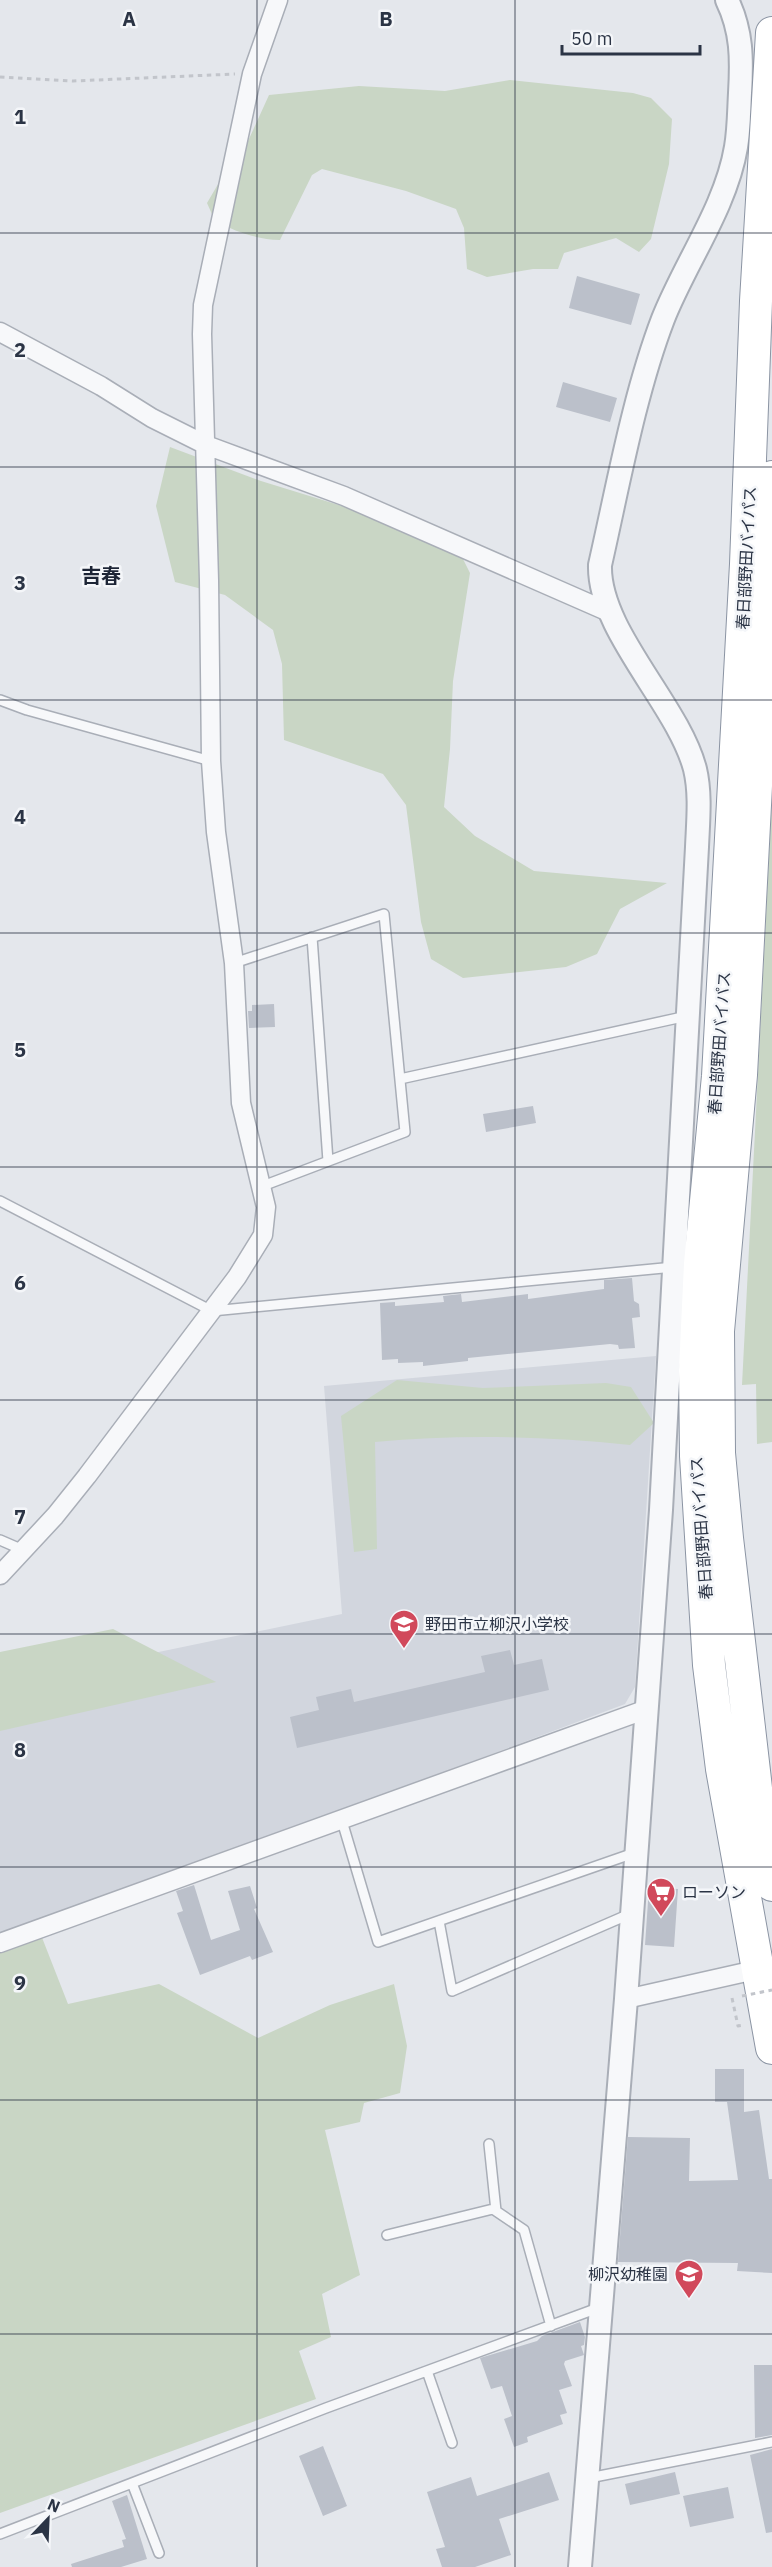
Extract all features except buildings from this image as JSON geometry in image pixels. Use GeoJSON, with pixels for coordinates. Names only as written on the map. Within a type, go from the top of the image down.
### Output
{"type":"FeatureCollection","features":[{"type":"Feature","properties":{"kind":"highway","name":"春日部野田バイパス"},"geometry":{"type":"LineString","coordinates":[[772,33],[756,301],[746,564],[719,1064],[700,1264],[695,1370],[696,1456],[709,1665],[722,1769],[767,1975],[772,2048]]}},
{"type":"Feature","properties":{"kind":"highway","name":"春日部野田バイパス"},"geometry":{"type":"LineString","coordinates":[[772,477],[741,1075],[718,1331],[719,1453],[727,1538],[751,1750],[772,1885]]}},
{"type":"Feature","properties":{"kind":"street"},"geometry":{"type":"LineString","coordinates":[[0,1575],[80,1484],[212,1311],[263,1235],[266,1208],[241,1103],[234,963],[216,832],[211,761],[206,445],[201,358],[203,305],[252,74],[278,0]]}},
{"type":"Feature","properties":{"kind":"street"},"geometry":{"type":"LineString","coordinates":[[580,2567],[633,1912],[661,1510],[698,794],[695,769],[683,740],[611,613],[600,580],[600,566],[642,386],[663,318],[721,191],[736,147],[742,59],[740,34],[727,0]]}},
{"type":"Feature","properties":{"kind":"street"},"geometry":{"type":"LineString","coordinates":[[0,332],[91,381],[152,418],[206,445],[344,496],[611,613]]}},
{"type":"Feature","properties":{"kind":"street"},"geometry":{"type":"LineString","coordinates":[[0,1943],[647,1709]]}},
{"type":"Feature","properties":{"kind":"street"},"geometry":{"type":"LineString","coordinates":[[626,1999],[767,1975]]}},
{"type":"Feature","properties":{"kind":"lane"},"geometry":{"type":"LineString","coordinates":[[0,700],[211,761]]}},
{"type":"Feature","properties":{"kind":"lane"},"geometry":{"type":"LineString","coordinates":[[234,963],[384,914],[405,1132],[260,1187]]}},
{"type":"Feature","properties":{"kind":"lane"},"geometry":{"type":"LineString","coordinates":[[312,937],[328,1161]]}},
{"type":"Feature","properties":{"kind":"lane"},"geometry":{"type":"LineString","coordinates":[[400,1079],[688,1016]]}},
{"type":"Feature","properties":{"kind":"lane"},"geometry":{"type":"LineString","coordinates":[[0,1201],[212,1311],[674,1268]]}},
{"type":"Feature","properties":{"kind":"lane"},"geometry":{"type":"LineString","coordinates":[[0,1540],[23,1550]]}},
{"type":"Feature","properties":{"kind":"lane"},"geometry":{"type":"LineString","coordinates":[[342,1821],[378,1942],[637,1852]]}},
{"type":"Feature","properties":{"kind":"lane"},"geometry":{"type":"LineString","coordinates":[[439,1921],[452,1991],[633,1912]]}},
{"type":"Feature","properties":{"kind":"lane"},"geometry":{"type":"LineString","coordinates":[[489,2144],[496,2211]]}},
{"type":"Feature","properties":{"kind":"lane"},"geometry":{"type":"LineString","coordinates":[[387,2235],[493,2209],[524,2230],[551,2326]]}},
{"type":"Feature","properties":{"kind":"lane"},"geometry":{"type":"LineString","coordinates":[[0,2534],[132,2482],[600,2308]]}},
{"type":"Feature","properties":{"kind":"lane"},"geometry":{"type":"LineString","coordinates":[[427,2371],[452,2443]]}},
{"type":"Feature","properties":{"kind":"lane"},"geometry":{"type":"LineString","coordinates":[[587,2479],[772,2442]]}},
{"type":"Feature","properties":{"kind":"lane"},"geometry":{"type":"LineString","coordinates":[[132,2482],[159,2553]]}},
{"type":"Feature","properties":{"kind":"path"},"geometry":{"type":"LineString","coordinates":[[0,77],[72,81],[252,74]]}},
{"type":"Feature","properties":{"kind":"path"},"geometry":{"type":"LineString","coordinates":[[742,1996],[767,1975]]}},
{"type":"Feature","properties":{"kind":"shaded area","name":"野田市立柳沢小学校"},"geometry":{"type":"Polygon","coordinates":[[[656,1356],[635,1687],[625,1704],[0,1939],[0,1685],[342,1614],[324,1386],[656,1356]]]}},
{"type":"Feature","properties":{"kind":"green space"},"geometry":{"type":"Polygon","coordinates":[[[510,80],[633,93],[651,98],[672,119],[669,164],[651,239],[639,252],[616,238],[564,253],[558,269],[533,269],[487,277],[467,269],[464,228],[456,209],[406,191],[322,169],[312,175],[280,240],[246,234],[215,221],[207,203],[231,162],[244,150],[269,95],[359,86],[445,91],[510,80]]]}},
{"type":"Feature","properties":{"kind":"green space"},"geometry":{"type":"Polygon","coordinates":[[[170,447],[261,481],[355,510],[461,555],[470,573],[453,681],[450,749],[444,807],[475,836],[534,871],[667,883],[620,909],[597,954],[566,967],[463,978],[431,959],[421,922],[406,805],[383,774],[284,740],[282,664],[273,630],[225,595],[175,582],[156,506],[170,447]]]}},
{"type":"Feature","properties":{"kind":"green space"},"geometry":{"type":"Polygon","coordinates":[[[772,800],[772,1442],[757,1444],[756,1384],[742,1385],[772,800]]]}},
{"type":"Feature","properties":{"kind":"green space"},"geometry":{"type":"Polygon","coordinates":[[[397,1380],[483,1388],[606,1383],[631,1387],[654,1423],[630,1445],[502,1437],[375,1442],[377,1549],[354,1552],[341,1416],[397,1380]]]}},
{"type":"Feature","properties":{"kind":"green space"},"geometry":{"type":"Polygon","coordinates":[[[113,1629],[216,1682],[0,1731],[0,1652],[113,1629]]]}},
{"type":"Feature","properties":{"kind":"green space"},"geometry":{"type":"Polygon","coordinates":[[[41,1935],[68,2004],[159,1984],[258,2038],[330,2005],[394,1984],[407,2046],[400,2093],[364,2103],[360,2122],[325,2130],[360,2275],[322,2294],[331,2337],[299,2351],[316,2399],[0,2513],[0,1953],[41,1935]]]}},
{"type":"Feature","properties":{"kind":"place","name":"野田市立柳沢小学校"},"geometry":{"type":"Point","coordinates":[404,1650]}},
{"type":"Feature","properties":{"kind":"place","name":"ローソン"},"geometry":{"type":"Point","coordinates":[661,1918]}},
{"type":"Feature","properties":{"kind":"place","name":"柳沢幼稚園"},"geometry":{"type":"Point","coordinates":[689,2300]}},
{"type":"Feature","properties":{"kind":"district","name":"吉春"},"geometry":{"type":"Point","coordinates":[101,576]}}]}
